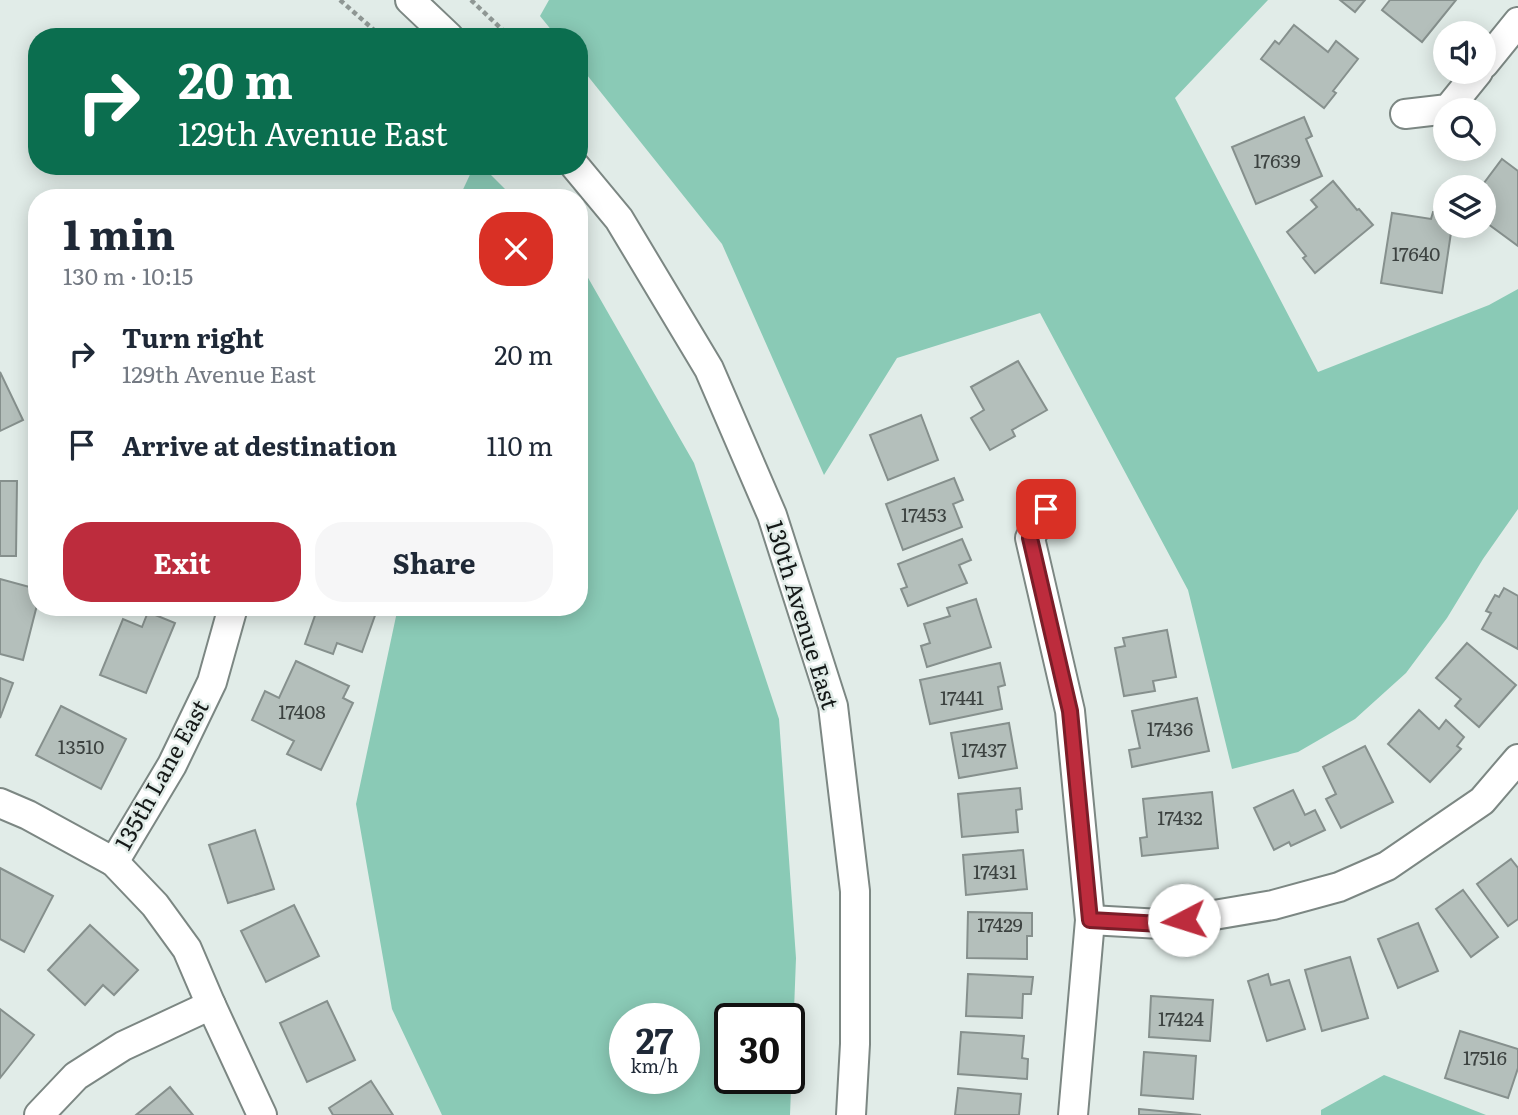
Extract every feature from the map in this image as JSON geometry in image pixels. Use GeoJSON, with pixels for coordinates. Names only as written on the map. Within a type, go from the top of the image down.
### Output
{"type":"FeatureCollection","features":[{"type":"Feature","properties":{"kind":"street"},"geometry":{"type":"LineString","coordinates":[[410,0],[440,28]]}},
{"type":"Feature","properties":{"kind":"street"},"geometry":{"type":"LineString","coordinates":[[1496,49],[1518,22]]}},
{"type":"Feature","properties":{"kind":"street"},"geometry":{"type":"LineString","coordinates":[[1405,114],[1448,109],[1468,84]]}},
{"type":"Feature","properties":{"kind":"street","name":"130th Avenue East"},"geometry":{"type":"LineString","coordinates":[[582,175],[619,219],[709,369],[772,514],[833,706],[855,891],[855,1044],[851,1115]]}},
{"type":"Feature","properties":{"kind":"street"},"geometry":{"type":"LineString","coordinates":[[1046,509],[1030,538],[1070,711],[1090,920],[1073,1115]]}},
{"type":"Feature","properties":{"kind":"street","name":"135th Lane East"},"geometry":{"type":"LineString","coordinates":[[114,862],[172,765],[212,682],[230,616]]}},
{"type":"Feature","properties":{"kind":"street"},"geometry":{"type":"LineString","coordinates":[[1090,920],[1161,924],[1273,905],[1339,887],[1387,866],[1482,801],[1518,759]]}},
{"type":"Feature","properties":{"kind":"street"},"geometry":{"type":"LineString","coordinates":[[0,803],[28,815],[114,862],[155,905],[187,948],[262,1115]]}},
{"type":"Feature","properties":{"kind":"street"},"geometry":{"type":"LineString","coordinates":[[39,1115],[76,1076],[123,1046],[211,1005]]}},
{"type":"Feature","properties":{"kind":"path"},"geometry":{"type":"LineString","coordinates":[[340,0],[372,28]]}},
{"type":"Feature","properties":{"kind":"path"},"geometry":{"type":"LineString","coordinates":[[471,0],[501,28]]}},
{"type":"Feature","properties":{"kind":"green space"},"geometry":{"type":"Polygon","coordinates":[[[549,0],[1268,0],[1175,98],[1318,372],[1489,305],[1518,289],[1518,509],[1447,618],[1406,673],[1355,719],[1298,752],[1232,769],[1188,590],[1040,313],[897,358],[824,475],[722,244],[588,76],[588,28],[550,28],[540,16],[549,0]]]}},
{"type":"Feature","properties":{"kind":"green space"},"geometry":{"type":"Polygon","coordinates":[[[470,175],[491,175],[505,189],[463,189],[470,175]]]}},
{"type":"Feature","properties":{"kind":"green space"},"geometry":{"type":"Polygon","coordinates":[[[588,278],[694,463],[779,719],[796,958],[794,1003],[714,1003],[714,1094],[791,1094],[790,1115],[442,1115],[392,1009],[356,804],[396,616],[588,616],[588,278]]]}},
{"type":"Feature","properties":{"kind":"green space"},"geometry":{"type":"Polygon","coordinates":[[[1384,1075],[1486,1115],[1321,1115],[1321,1110],[1384,1075]]]}},
{"type":"Feature","properties":{"kind":"building"},"geometry":{"type":"Polygon","coordinates":[[[1340,0],[1365,0],[1355,12],[1340,0]]]}},
{"type":"Feature","properties":{"kind":"building"},"geometry":{"type":"Polygon","coordinates":[[[1390,0],[1456,0],[1439,21],[1433,21],[1433,28],[1422,42],[1382,10],[1390,0]]]}},
{"type":"Feature","properties":{"kind":"building"},"geometry":{"type":"Polygon","coordinates":[[[1294,25],[1328,52],[1336,41],[1358,59],[1333,91],[1336,93],[1324,108],[1261,59],[1275,41],[1279,44],[1294,25]]]}},
{"type":"Feature","properties":{"kind":"building"},"geometry":{"type":"Polygon","coordinates":[[[1304,117],[1312,136],[1306,139],[1322,176],[1256,204],[1232,147],[1304,117]]]}},
{"type":"Feature","properties":{"kind":"building"},"geometry":{"type":"Polygon","coordinates":[[[1502,159],[1518,171],[1518,246],[1496,230],[1496,175],[1490,175],[1502,159]]]}},
{"type":"Feature","properties":{"kind":"building"},"geometry":{"type":"Polygon","coordinates":[[[1333,181],[1373,225],[1315,273],[1303,258],[1306,256],[1287,232],[1317,207],[1311,200],[1333,181]]]}},
{"type":"Feature","properties":{"kind":"building"},"geometry":{"type":"Polygon","coordinates":[[[1433,212],[1433,238],[1450,238],[1442,293],[1381,283],[1392,213],[1431,219],[1433,212]]]}},
{"type":"Feature","properties":{"kind":"building"},"geometry":{"type":"Polygon","coordinates":[[[1018,361],[1047,410],[1012,430],[1015,436],[990,450],[971,418],[984,410],[971,387],[1018,361]]]}},
{"type":"Feature","properties":{"kind":"building"},"geometry":{"type":"Polygon","coordinates":[[[0,372],[23,420],[0,431],[0,372]]]}},
{"type":"Feature","properties":{"kind":"building"},"geometry":{"type":"Polygon","coordinates":[[[921,415],[938,460],[888,480],[870,435],[921,415]]]}},
{"type":"Feature","properties":{"kind":"building"},"geometry":{"type":"Polygon","coordinates":[[[954,478],[963,500],[953,504],[962,527],[903,550],[886,504],[954,478]]]}},
{"type":"Feature","properties":{"kind":"building"},"geometry":{"type":"Polygon","coordinates":[[[0,481],[17,481],[16,556],[0,556],[0,481]]]}},
{"type":"Feature","properties":{"kind":"building"},"geometry":{"type":"Polygon","coordinates":[[[962,539],[971,560],[959,565],[967,583],[908,606],[901,589],[907,587],[898,564],[962,539]]]}},
{"type":"Feature","properties":{"kind":"building"},"geometry":{"type":"Polygon","coordinates":[[[0,579],[28,587],[28,616],[34,616],[23,660],[0,654],[0,579]]]}},
{"type":"Feature","properties":{"kind":"building"},"geometry":{"type":"Polygon","coordinates":[[[1504,588],[1518,596],[1518,649],[1482,629],[1491,613],[1486,611],[1495,595],[1499,597],[1504,588]]]}},
{"type":"Feature","properties":{"kind":"building"},"geometry":{"type":"Polygon","coordinates":[[[976,599],[991,647],[927,667],[921,646],[930,643],[924,624],[950,616],[947,608],[976,599]]]}},
{"type":"Feature","properties":{"kind":"building"},"geometry":{"type":"Polygon","coordinates":[[[146,616],[158,616],[175,623],[146,693],[100,675],[123,619],[142,627],[146,616]]]}},
{"type":"Feature","properties":{"kind":"building"},"geometry":{"type":"Polygon","coordinates":[[[315,616],[375,616],[362,652],[337,643],[333,654],[305,644],[315,616]]]}},
{"type":"Feature","properties":{"kind":"building"},"geometry":{"type":"Polygon","coordinates":[[[1167,630],[1176,677],[1153,681],[1155,691],[1124,696],[1115,648],[1125,646],[1123,638],[1167,630]]]}},
{"type":"Feature","properties":{"kind":"building"},"geometry":{"type":"Polygon","coordinates":[[[1467,643],[1516,685],[1479,727],[1455,706],[1461,699],[1436,678],[1467,643]]]}},
{"type":"Feature","properties":{"kind":"building"},"geometry":{"type":"Polygon","coordinates":[[[296,661],[349,686],[343,698],[353,703],[321,770],[287,754],[294,741],[252,720],[265,691],[279,698],[296,661]]]}},
{"type":"Feature","properties":{"kind":"building"},"geometry":{"type":"Polygon","coordinates":[[[1000,663],[1005,685],[998,687],[1002,709],[930,724],[920,680],[1000,663]]]}},
{"type":"Feature","properties":{"kind":"building"},"geometry":{"type":"Polygon","coordinates":[[[0,678],[13,683],[0,718],[0,678]]]}},
{"type":"Feature","properties":{"kind":"building"},"geometry":{"type":"Polygon","coordinates":[[[1197,698],[1209,751],[1132,767],[1129,750],[1140,748],[1132,711],[1197,698]]]}},
{"type":"Feature","properties":{"kind":"building"},"geometry":{"type":"Polygon","coordinates":[[[61,706],[126,739],[101,789],[36,755],[61,706]]]}},
{"type":"Feature","properties":{"kind":"building"},"geometry":{"type":"Polygon","coordinates":[[[1419,710],[1439,729],[1446,720],[1464,737],[1457,746],[1461,749],[1430,782],[1388,744],[1419,710]]]}},
{"type":"Feature","properties":{"kind":"building"},"geometry":{"type":"Polygon","coordinates":[[[1009,723],[1017,768],[959,778],[951,733],[1009,723]]]}},
{"type":"Feature","properties":{"kind":"building"},"geometry":{"type":"Polygon","coordinates":[[[1365,746],[1393,802],[1341,828],[1326,799],[1336,794],[1323,767],[1365,746]]]}},
{"type":"Feature","properties":{"kind":"building"},"geometry":{"type":"Polygon","coordinates":[[[1020,788],[1022,809],[1016,810],[1018,832],[962,837],[958,794],[1020,788]]]}},
{"type":"Feature","properties":{"kind":"building"},"geometry":{"type":"Polygon","coordinates":[[[1293,790],[1305,815],[1315,810],[1325,830],[1291,846],[1289,842],[1274,850],[1254,808],[1293,790]]]}},
{"type":"Feature","properties":{"kind":"building"},"geometry":{"type":"Polygon","coordinates":[[[1212,792],[1218,848],[1142,856],[1140,838],[1147,837],[1143,799],[1212,792]]]}},
{"type":"Feature","properties":{"kind":"building"},"geometry":{"type":"Polygon","coordinates":[[[255,830],[274,889],[228,903],[209,845],[255,830]]]}},
{"type":"Feature","properties":{"kind":"building"},"geometry":{"type":"Polygon","coordinates":[[[1023,850],[1027,889],[966,895],[963,855],[1023,850]]]}},
{"type":"Feature","properties":{"kind":"building"},"geometry":{"type":"Polygon","coordinates":[[[1511,859],[1518,868],[1518,919],[1508,926],[1477,884],[1511,859]]]}},
{"type":"Feature","properties":{"kind":"building"},"geometry":{"type":"Polygon","coordinates":[[[0,868],[53,896],[24,952],[0,939],[0,868]]]}},
{"type":"Feature","properties":{"kind":"building"},"geometry":{"type":"Polygon","coordinates":[[[1463,890],[1498,937],[1471,957],[1436,909],[1463,890]]]}},
{"type":"Feature","properties":{"kind":"building"},"geometry":{"type":"Polygon","coordinates":[[[294,905],[319,956],[266,982],[241,931],[294,905]]]}},
{"type":"Feature","properties":{"kind":"building"},"geometry":{"type":"Polygon","coordinates":[[[968,912],[1032,913],[1032,936],[1027,936],[1027,959],[967,958],[968,912]]]}},
{"type":"Feature","properties":{"kind":"building"},"geometry":{"type":"Polygon","coordinates":[[[1418,923],[1438,971],[1398,988],[1378,939],[1418,923]]]}},
{"type":"Feature","properties":{"kind":"building"},"geometry":{"type":"Polygon","coordinates":[[[90,925],[138,970],[114,995],[103,985],[85,1005],[48,970],[90,925]]]}},
{"type":"Feature","properties":{"kind":"building"},"geometry":{"type":"Polygon","coordinates":[[[1350,957],[1368,1018],[1322,1031],[1305,970],[1350,957]]]}},
{"type":"Feature","properties":{"kind":"building"},"geometry":{"type":"Polygon","coordinates":[[[968,974],[1033,977],[1031,994],[1023,994],[1022,1018],[966,1016],[968,974]]]}},
{"type":"Feature","properties":{"kind":"building"},"geometry":{"type":"Polygon","coordinates":[[[1268,974],[1271,985],[1289,980],[1305,1029],[1267,1041],[1248,981],[1268,974]]]}},
{"type":"Feature","properties":{"kind":"building"},"geometry":{"type":"Polygon","coordinates":[[[1151,996],[1213,1000],[1210,1041],[1149,1037],[1151,996]]]}},
{"type":"Feature","properties":{"kind":"building"},"geometry":{"type":"Polygon","coordinates":[[[327,1001],[355,1060],[307,1082],[280,1023],[327,1001]]]}},
{"type":"Feature","properties":{"kind":"building"},"geometry":{"type":"Polygon","coordinates":[[[0,1009],[34,1035],[0,1078],[0,1009]]]}},
{"type":"Feature","properties":{"kind":"building"},"geometry":{"type":"Polygon","coordinates":[[[1460,1031],[1518,1049],[1518,1068],[1508,1098],[1445,1078],[1460,1031]]]}},
{"type":"Feature","properties":{"kind":"building"},"geometry":{"type":"Polygon","coordinates":[[[961,1032],[1024,1036],[1022,1058],[1028,1059],[1027,1079],[958,1074],[961,1032]]]}},
{"type":"Feature","properties":{"kind":"building"},"geometry":{"type":"Polygon","coordinates":[[[1144,1052],[1196,1056],[1193,1099],[1141,1095],[1144,1052]]]}},
{"type":"Feature","properties":{"kind":"building"},"geometry":{"type":"Polygon","coordinates":[[[371,1081],[393,1115],[333,1115],[329,1108],[371,1081]]]}},
{"type":"Feature","properties":{"kind":"building"},"geometry":{"type":"Polygon","coordinates":[[[170,1087],[193,1115],[136,1115],[170,1087]]]}},
{"type":"Feature","properties":{"kind":"building"},"geometry":{"type":"Polygon","coordinates":[[[958,1088],[1021,1094],[1019,1115],[955,1115],[958,1088]]]}},
{"type":"Feature","properties":{"kind":"building"},"geometry":{"type":"Polygon","coordinates":[[[1139,1109],[1201,1115],[1139,1115],[1139,1109]]]}},
{"type":"Feature","properties":{"kind":"route"},"geometry":{"type":"LineString","coordinates":[[1046,509],[1030,538],[1070,711],[1090,920],[1161,924],[1184,920]]}}]}
